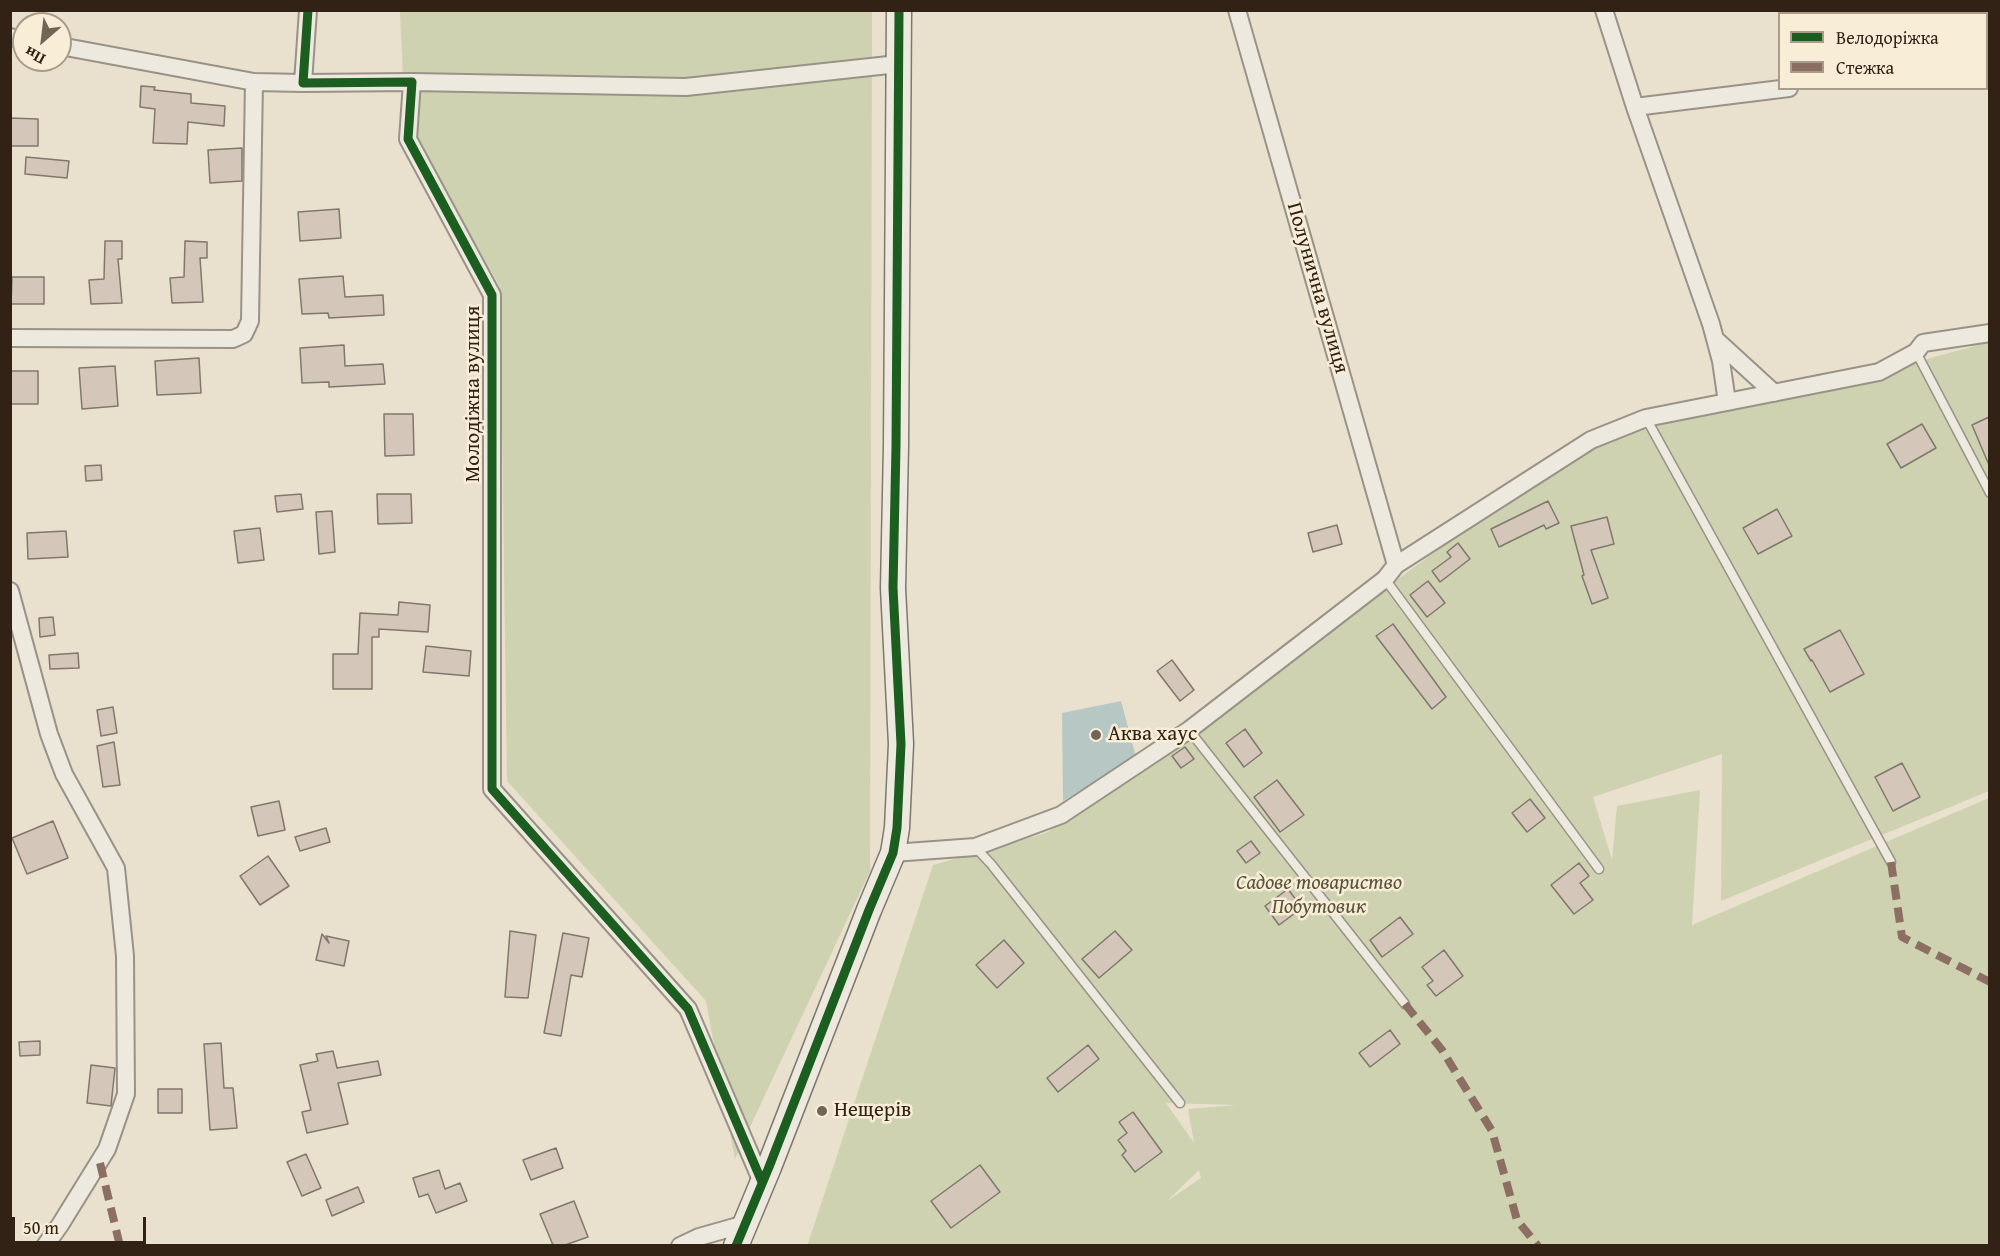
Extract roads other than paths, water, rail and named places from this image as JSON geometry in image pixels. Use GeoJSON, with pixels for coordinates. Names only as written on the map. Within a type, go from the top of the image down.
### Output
{"type":"FeatureCollection","features":[{"type":"Feature","properties":{"kind":"main road"},"geometry":{"type":"LineString","coordinates":[[740,1235],[893,853],[897,828],[902,744],[893,588],[899,10]]}},
{"type":"Feature","properties":{"kind":"street"},"geometry":{"type":"LineString","coordinates":[[303,83],[308,10]]}},
{"type":"Feature","properties":{"kind":"street","name":"Полунична вулиця"},"geometry":{"type":"LineString","coordinates":[[1237,10],[1396,565]]}},
{"type":"Feature","properties":{"kind":"street"},"geometry":{"type":"LineString","coordinates":[[1604,10],[1715,338],[1727,402]]}},
{"type":"Feature","properties":{"kind":"street"},"geometry":{"type":"LineString","coordinates":[[72,48],[254,81],[303,83],[412,82],[686,87],[898,64]]}},
{"type":"Feature","properties":{"kind":"street"},"geometry":{"type":"LineString","coordinates":[[10,338],[233,339],[244,334],[250,321],[254,81]]}},
{"type":"Feature","properties":{"kind":"street","name":"Молодіжна вулиця"},"geometry":{"type":"LineString","coordinates":[[412,82],[408,139],[492,295],[492,789],[688,1009],[762,1182]]}},
{"type":"Feature","properties":{"kind":"street"},"geometry":{"type":"LineString","coordinates":[[1635,107],[1778,89]]}},
{"type":"Feature","properties":{"kind":"street"},"geometry":{"type":"LineString","coordinates":[[893,853],[975,847],[1061,815],[1189,730],[1385,579],[1396,565],[1591,440],[1646,418],[1879,372],[1916,352],[1923,344],[1989,333]]}},
{"type":"Feature","properties":{"kind":"street"},"geometry":{"type":"LineString","coordinates":[[1715,338],[1774,393]]}},
{"type":"Feature","properties":{"kind":"street"},"geometry":{"type":"LineString","coordinates":[[11,590],[56,754],[64,774],[116,868],[125,956],[126,1094],[107,1149],[45,1245]]}},
{"type":"Feature","properties":{"kind":"street"},"geometry":{"type":"LineString","coordinates":[[680,1245],[699,1237],[740,1235]]}},
{"type":"Feature","properties":{"kind":"lane"},"geometry":{"type":"LineString","coordinates":[[1916,352],[1989,493]]}},
{"type":"Feature","properties":{"kind":"lane"},"geometry":{"type":"LineString","coordinates":[[1646,418],[1891,862]]}},
{"type":"Feature","properties":{"kind":"lane"},"geometry":{"type":"LineString","coordinates":[[1385,579],[1599,869]]}},
{"type":"Feature","properties":{"kind":"lane"},"geometry":{"type":"LineString","coordinates":[[1189,730],[1406,1004]]}},
{"type":"Feature","properties":{"kind":"lane"},"geometry":{"type":"LineString","coordinates":[[975,847],[999,873],[1180,1103]]}},
{"type":"Feature","properties":{"kind":"place","name":"Аква хаус"},"geometry":{"type":"Point","coordinates":[1096,735]}},
{"type":"Feature","properties":{"kind":"place","name":"Нещерів"},"geometry":{"type":"Point","coordinates":[822,1111]}},
{"type":"Feature","properties":{"kind":"park label","name":"Садове товариство Побутовик"},"geometry":{"type":"Point","coordinates":[1319,896]}}]}
